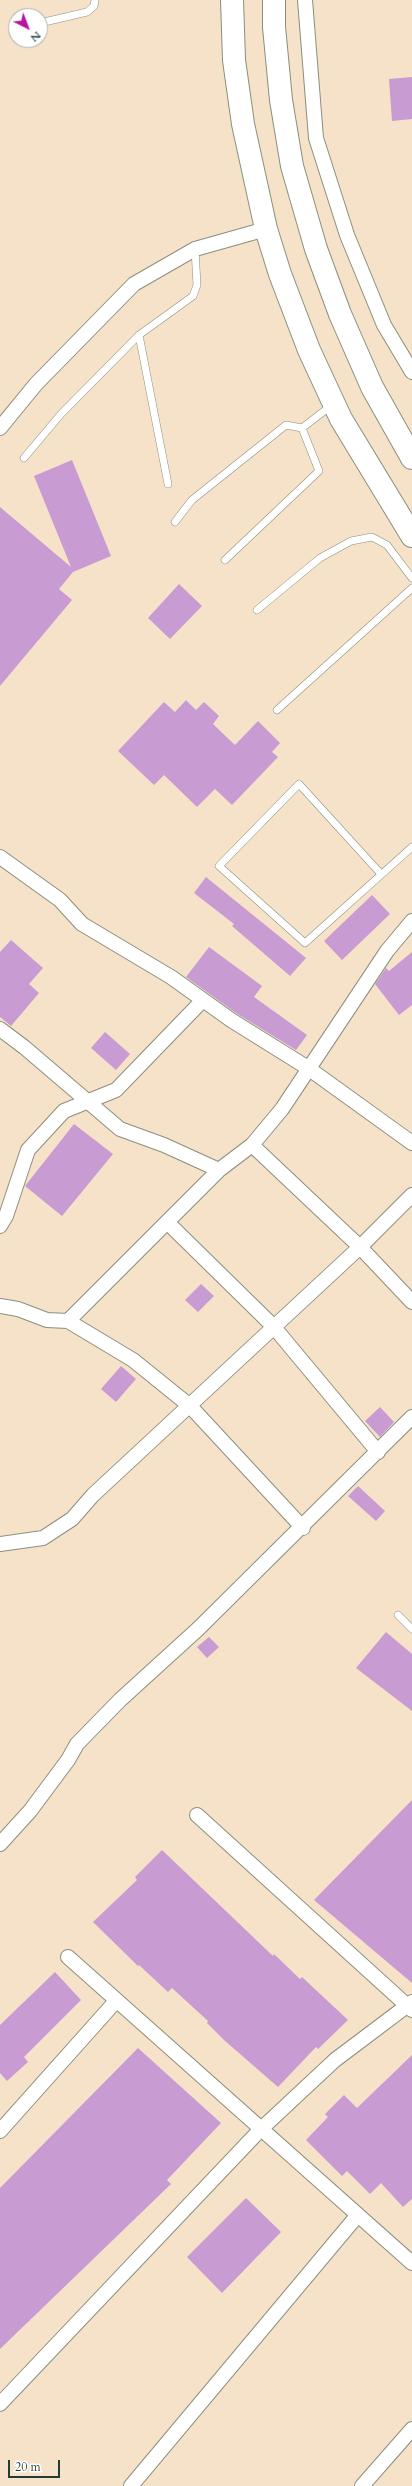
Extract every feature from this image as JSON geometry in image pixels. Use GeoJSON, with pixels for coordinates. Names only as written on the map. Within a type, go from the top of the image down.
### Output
{"type":"FeatureCollection","features":[{"type":"Feature","properties":{"kind":"highway"},"geometry":{"type":"LineString","coordinates":[[232,0],[234,60],[242,124],[266,229],[309,350],[334,404],[373,474],[412,536]]}},
{"type":"Feature","properties":{"kind":"highway"},"geometry":{"type":"LineString","coordinates":[[274,0],[274,27],[281,100],[292,166],[316,249],[340,314],[372,387],[412,458]]}},
{"type":"Feature","properties":{"kind":"street"},"geometry":{"type":"LineString","coordinates":[[305,0],[316,138],[347,235],[381,318],[412,372]]}},
{"type":"Feature","properties":{"kind":"street"},"geometry":{"type":"LineString","coordinates":[[0,428],[36,384],[134,284],[195,249],[266,229]]}},
{"type":"Feature","properties":{"kind":"street"},"geometry":{"type":"LineString","coordinates":[[0,857],[60,900],[82,924],[171,977],[203,1000],[308,1068],[412,1143]]}},
{"type":"Feature","properties":{"kind":"street"},"geometry":{"type":"LineString","coordinates":[[68,1321],[218,1170],[252,1145],[282,1109],[387,951],[412,921]]}},
{"type":"Feature","properties":{"kind":"street"},"geometry":{"type":"LineString","coordinates":[[0,1226],[6,1216],[28,1150],[64,1111],[86,1100],[116,1090],[203,1000]]}},
{"type":"Feature","properties":{"kind":"street"},"geometry":{"type":"LineString","coordinates":[[0,1029],[24,1047],[120,1129],[164,1145],[218,1170]]}},
{"type":"Feature","properties":{"kind":"street"},"geometry":{"type":"LineString","coordinates":[[252,1145],[360,1247],[412,1302]]}},
{"type":"Feature","properties":{"kind":"street"},"geometry":{"type":"LineString","coordinates":[[0,1544],[43,1538],[67,1523],[99,1490],[190,1406],[273,1326],[360,1247],[412,1194]]}},
{"type":"Feature","properties":{"kind":"street"},"geometry":{"type":"LineString","coordinates":[[167,1222],[273,1326],[378,1452]]}},
{"type":"Feature","properties":{"kind":"street"},"geometry":{"type":"LineString","coordinates":[[0,1306],[18,1309],[47,1320],[68,1321],[133,1360],[190,1406],[303,1528]]}},
{"type":"Feature","properties":{"kind":"street"},"geometry":{"type":"LineString","coordinates":[[0,1844],[30,1811],[68,1760],[77,1744],[120,1700],[198,1629],[303,1528],[412,1417]]}},
{"type":"Feature","properties":{"kind":"street"},"geometry":{"type":"LineString","coordinates":[[0,2404],[260,2130],[335,2060],[410,2004],[198,1815]]}},
{"type":"Feature","properties":{"kind":"street"},"geometry":{"type":"LineString","coordinates":[[68,1957],[260,2130],[412,2263]]}},
{"type":"Feature","properties":{"kind":"street"},"geometry":{"type":"LineString","coordinates":[[0,2130],[116,2001]]}},
{"type":"Feature","properties":{"kind":"street"},"geometry":{"type":"LineString","coordinates":[[132,2486],[357,2216]]}},
{"type":"Feature","properties":{"kind":"street"},"geometry":{"type":"LineString","coordinates":[[362,2486],[412,2429]]}},
{"type":"Feature","properties":{"kind":"lane"},"geometry":{"type":"LineString","coordinates":[[48,21],[87,12],[94,6],[96,0]]}},
{"type":"Feature","properties":{"kind":"lane"},"geometry":{"type":"LineString","coordinates":[[24,458],[61,414],[139,335],[193,296],[197,285],[195,249]]}},
{"type":"Feature","properties":{"kind":"lane"},"geometry":{"type":"LineString","coordinates":[[139,335],[168,484]]}},
{"type":"Feature","properties":{"kind":"lane"},"geometry":{"type":"LineString","coordinates":[[175,522],[192,500],[286,425],[302,428],[334,404]]}},
{"type":"Feature","properties":{"kind":"lane"},"geometry":{"type":"LineString","coordinates":[[225,560],[319,471],[302,428]]}},
{"type":"Feature","properties":{"kind":"lane"},"geometry":{"type":"LineString","coordinates":[[257,610],[320,558],[351,542],[372,537],[387,545],[412,578]]}},
{"type":"Feature","properties":{"kind":"lane"},"geometry":{"type":"LineString","coordinates":[[277,710],[412,588]]}},
{"type":"Feature","properties":{"kind":"lane"},"geometry":{"type":"LineString","coordinates":[[381,874],[299,784],[219,866],[305,943],[412,846]]}},
{"type":"Feature","properties":{"kind":"lane"},"geometry":{"type":"LineString","coordinates":[[398,1615],[412,1629]]}},
{"type":"Feature","properties":{"kind":"building"},"geometry":{"type":"Polygon","coordinates":[[[412,77],[412,119],[392,121],[389,79],[412,77]]]}},
{"type":"Feature","properties":{"kind":"building"},"geometry":{"type":"Polygon","coordinates":[[[72,460],[111,556],[73,572],[59,589],[72,600],[0,686],[0,507],[71,567],[34,476],[72,460]]]}},
{"type":"Feature","properties":{"kind":"building"},"geometry":{"type":"Polygon","coordinates":[[[179,584],[202,606],[170,639],[148,618],[179,584]]]}},
{"type":"Feature","properties":{"kind":"building"},"geometry":{"type":"Polygon","coordinates":[[[186,700],[196,710],[204,702],[219,716],[213,724],[235,745],[258,721],[280,743],[272,752],[278,757],[232,805],[215,789],[197,807],[164,775],[154,785],[118,751],[164,702],[175,712],[186,700]]]}},
{"type":"Feature","properties":{"kind":"building"},"geometry":{"type":"Polygon","coordinates":[[[206,877],[306,958],[290,976],[232,926],[234,924],[194,893],[206,877]]]}},
{"type":"Feature","properties":{"kind":"building"},"geometry":{"type":"Polygon","coordinates":[[[372,895],[390,914],[342,960],[324,941],[372,895]]]}},
{"type":"Feature","properties":{"kind":"building"},"geometry":{"type":"Polygon","coordinates":[[[11,940],[43,968],[29,984],[39,993],[11,1026],[0,1017],[0,952],[11,940]]]}},
{"type":"Feature","properties":{"kind":"building"},"geometry":{"type":"Polygon","coordinates":[[[209,947],[262,986],[254,997],[307,1035],[296,1050],[236,1013],[186,977],[209,947]]]}},
{"type":"Feature","properties":{"kind":"building"},"geometry":{"type":"Polygon","coordinates":[[[412,952],[412,1005],[399,1015],[375,984],[386,968],[389,971],[412,952]]]}},
{"type":"Feature","properties":{"kind":"building"},"geometry":{"type":"Polygon","coordinates":[[[105,1032],[130,1054],[116,1070],[91,1048],[105,1032]]]}},
{"type":"Feature","properties":{"kind":"building"},"geometry":{"type":"Polygon","coordinates":[[[74,1124],[113,1154],[62,1216],[25,1186],[74,1124]]]}},
{"type":"Feature","properties":{"kind":"building"},"geometry":{"type":"Polygon","coordinates":[[[201,1284],[214,1296],[198,1312],[185,1300],[201,1284]]]}},
{"type":"Feature","properties":{"kind":"building"},"geometry":{"type":"Polygon","coordinates":[[[121,1366],[136,1379],[116,1402],[101,1389],[121,1366]]]}},
{"type":"Feature","properties":{"kind":"building"},"geometry":{"type":"Polygon","coordinates":[[[380,1407],[394,1422],[380,1437],[365,1421],[380,1407]]]}},
{"type":"Feature","properties":{"kind":"building"},"geometry":{"type":"Polygon","coordinates":[[[358,1486],[385,1511],[376,1521],[348,1496],[358,1486]]]}},
{"type":"Feature","properties":{"kind":"building"},"geometry":{"type":"Polygon","coordinates":[[[386,1632],[412,1654],[412,1711],[356,1668],[386,1632]]]}},
{"type":"Feature","properties":{"kind":"building"},"geometry":{"type":"Polygon","coordinates":[[[209,1637],[219,1647],[207,1658],[197,1647],[209,1637]]]}},
{"type":"Feature","properties":{"kind":"building"},"geometry":{"type":"Polygon","coordinates":[[[412,1800],[412,1983],[314,1900],[412,1800]]]}},
{"type":"Feature","properties":{"kind":"building"},"geometry":{"type":"Polygon","coordinates":[[[162,1850],[273,1956],[274,1954],[300,1979],[302,1977],[348,2020],[318,2049],[316,2047],[278,2087],[224,2040],[207,2023],[208,2021],[172,1988],[168,1992],[139,1965],[138,1966],[93,1922],[137,1880],[135,1877],[162,1850]]]}},
{"type":"Feature","properties":{"kind":"building"},"geometry":{"type":"Polygon","coordinates":[[[55,1972],[81,2000],[24,2057],[28,2062],[7,2081],[0,2073],[0,2025],[55,1972]]]}},
{"type":"Feature","properties":{"kind":"building"},"geometry":{"type":"Polygon","coordinates":[[[138,2048],[221,2123],[167,2180],[171,2184],[0,2349],[0,2188],[138,2048]]]}},
{"type":"Feature","properties":{"kind":"building"},"geometry":{"type":"Polygon","coordinates":[[[412,2055],[412,2199],[403,2207],[381,2183],[370,2194],[347,2171],[342,2176],[306,2140],[328,2117],[325,2114],[344,2095],[357,2108],[412,2055]]]}},
{"type":"Feature","properties":{"kind":"building"},"geometry":{"type":"Polygon","coordinates":[[[246,2198],[281,2232],[222,2293],[187,2257],[246,2198]]]}}]}
